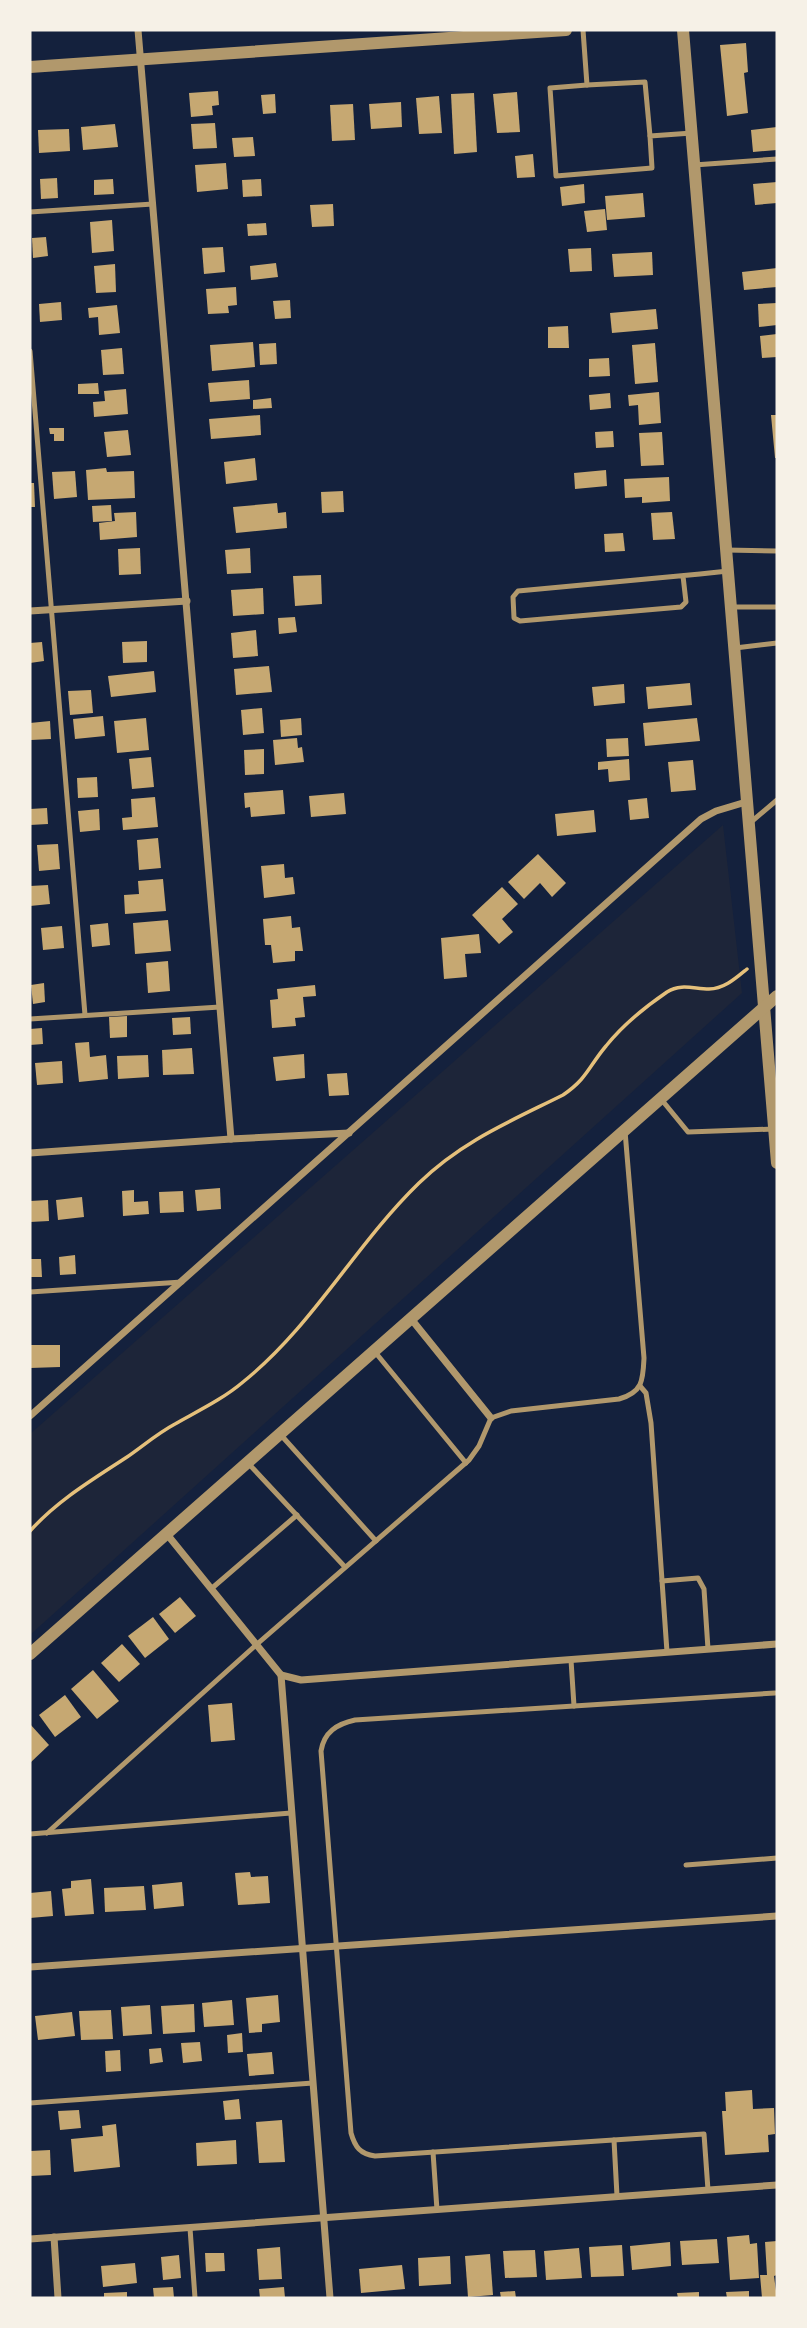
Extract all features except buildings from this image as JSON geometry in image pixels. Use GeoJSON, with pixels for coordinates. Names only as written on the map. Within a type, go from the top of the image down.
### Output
{"type":"FeatureCollection","features":[{"type":"Feature","properties":{"kind":"street"},"geometry":{"type":"LineString","coordinates":[[138,30],[230,1139]]}},
{"type":"Feature","properties":{"kind":"street"},"geometry":{"type":"LineString","coordinates":[[30,67],[141,60],[410,35],[566,30]]}},
{"type":"Feature","properties":{"kind":"street"},"geometry":{"type":"LineString","coordinates":[[683,30],[777,1163]]}},
{"type":"Feature","properties":{"kind":"street"},"geometry":{"type":"LineString","coordinates":[[30,611],[187,601]]}},
{"type":"Feature","properties":{"kind":"street"},"geometry":{"type":"LineString","coordinates":[[30,1416],[701,819],[716,811],[746,802]]}},
{"type":"Feature","properties":{"kind":"street"},"geometry":{"type":"LineString","coordinates":[[30,1654],[777,996]]}},
{"type":"Feature","properties":{"kind":"street"},"geometry":{"type":"LineString","coordinates":[[30,1153],[349,1133]]}},
{"type":"Feature","properties":{"kind":"street"},"geometry":{"type":"LineString","coordinates":[[412,1320],[491,1418]]}},
{"type":"Feature","properties":{"kind":"street"},"geometry":{"type":"LineString","coordinates":[[165,1533],[281,1675],[330,2298]]}},
{"type":"Feature","properties":{"kind":"street"},"geometry":{"type":"LineString","coordinates":[[281,1675],[301,1680],[777,1644]]}},
{"type":"Feature","properties":{"kind":"street"},"geometry":{"type":"LineString","coordinates":[[30,1967],[777,1916]]}},
{"type":"Feature","properties":{"kind":"street"},"geometry":{"type":"LineString","coordinates":[[30,2239],[777,2185]]}},
{"type":"Feature","properties":{"kind":"street"},"geometry":{"type":"LineString","coordinates":[[54,2237],[58,2298]]}},
{"type":"Feature","properties":{"kind":"lane"},"geometry":{"type":"LineString","coordinates":[[583,30],[587,85]]}},
{"type":"Feature","properties":{"kind":"lane"},"geometry":{"type":"LineString","coordinates":[[645,82],[650,136],[652,168],[556,176],[550,89],[645,82]]}},
{"type":"Feature","properties":{"kind":"lane"},"geometry":{"type":"LineString","coordinates":[[650,136],[692,133]]}},
{"type":"Feature","properties":{"kind":"lane"},"geometry":{"type":"LineString","coordinates":[[694,165],[777,159]]}},
{"type":"Feature","properties":{"kind":"lane"},"geometry":{"type":"LineString","coordinates":[[30,212],[153,204]]}},
{"type":"Feature","properties":{"kind":"lane"},"geometry":{"type":"LineString","coordinates":[[30,351],[85,1015]]}},
{"type":"Feature","properties":{"kind":"lane"},"geometry":{"type":"LineString","coordinates":[[726,550],[777,551]]}},
{"type":"Feature","properties":{"kind":"lane"},"geometry":{"type":"LineString","coordinates":[[683,576],[686,602],[681,607],[520,621],[514,618],[513,597],[518,592],[728,571]]}},
{"type":"Feature","properties":{"kind":"lane"},"geometry":{"type":"LineString","coordinates":[[730,607],[777,607]]}},
{"type":"Feature","properties":{"kind":"lane"},"geometry":{"type":"LineString","coordinates":[[734,648],[777,642]]}},
{"type":"Feature","properties":{"kind":"lane"},"geometry":{"type":"LineString","coordinates":[[748,824],[777,800]]}},
{"type":"Feature","properties":{"kind":"lane"},"geometry":{"type":"LineString","coordinates":[[30,1018],[220,1007]]}},
{"type":"Feature","properties":{"kind":"lane"},"geometry":{"type":"LineString","coordinates":[[661,1099],[688,1132],[774,1129]]}},
{"type":"Feature","properties":{"kind":"lane"},"geometry":{"type":"LineString","coordinates":[[47,1833],[256,1645],[466,1463],[479,1446],[491,1418],[512,1410],[619,1399],[635,1393],[640,1386],[644,1358],[625,1131]]}},
{"type":"Feature","properties":{"kind":"lane"},"geometry":{"type":"LineString","coordinates":[[30,1292],[182,1282]]}},
{"type":"Feature","properties":{"kind":"lane"},"geometry":{"type":"LineString","coordinates":[[375,1352],[466,1463]]}},
{"type":"Feature","properties":{"kind":"lane"},"geometry":{"type":"LineString","coordinates":[[640,1386],[646,1393],[651,1423],[667,1652]]}},
{"type":"Feature","properties":{"kind":"lane"},"geometry":{"type":"LineString","coordinates":[[280,1434],[376,1541]]}},
{"type":"Feature","properties":{"kind":"lane"},"geometry":{"type":"LineString","coordinates":[[247,1462],[345,1567]]}},
{"type":"Feature","properties":{"kind":"lane"},"geometry":{"type":"LineString","coordinates":[[211,1589],[297,1515]]}},
{"type":"Feature","properties":{"kind":"lane"},"geometry":{"type":"LineString","coordinates":[[662,1581],[698,1578],[704,1589],[708,1649]]}},
{"type":"Feature","properties":{"kind":"lane"},"geometry":{"type":"LineString","coordinates":[[570,1660],[574,1706]]}},
{"type":"Feature","properties":{"kind":"lane"},"geometry":{"type":"LineString","coordinates":[[708,2190],[704,2134],[374,2156],[365,2155],[354,2143],[321,1751],[323,1742],[334,1727],[355,1720],[775,1693]]}},
{"type":"Feature","properties":{"kind":"lane"},"geometry":{"type":"LineString","coordinates":[[30,1834],[292,1813]]}},
{"type":"Feature","properties":{"kind":"lane"},"geometry":{"type":"LineString","coordinates":[[686,1865],[777,1858]]}},
{"type":"Feature","properties":{"kind":"lane"},"geometry":{"type":"LineString","coordinates":[[30,2103],[313,2083]]}},
{"type":"Feature","properties":{"kind":"lane"},"geometry":{"type":"LineString","coordinates":[[614,2140],[617,2196]]}},
{"type":"Feature","properties":{"kind":"lane"},"geometry":{"type":"LineString","coordinates":[[433,2152],[437,2210]]}},
{"type":"Feature","properties":{"kind":"lane"},"geometry":{"type":"LineString","coordinates":[[190,2228],[195,2298]]}},
{"type":"Feature","properties":{"kind":"path"},"geometry":{"type":"LineString","coordinates":[[30,1531],[47,1512],[73,1492],[172,1425],[242,1384],[278,1352],[384,1221],[419,1183],[447,1159],[481,1135],[564,1095],[576,1086],[620,1030],[669,991],[682,987],[719,988],[743,973]]}},
{"type":"Feature","properties":{"kind":"shaded area"},"geometry":{"type":"Polygon","coordinates":[[[723,825],[742,993],[30,1635],[30,1434],[723,825]]]}}]}
